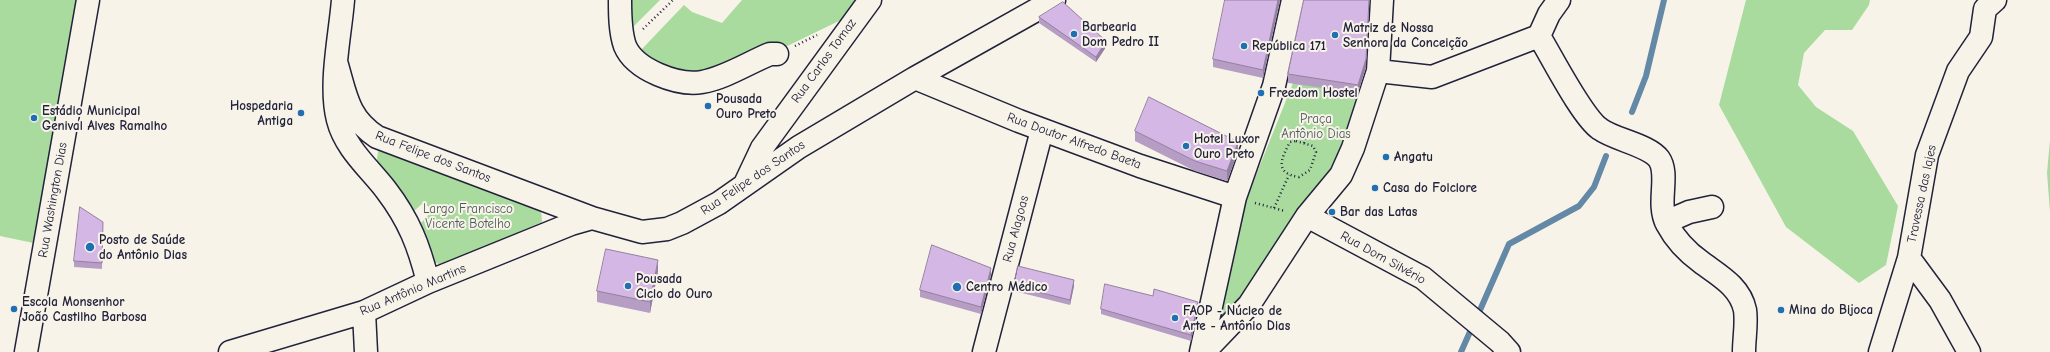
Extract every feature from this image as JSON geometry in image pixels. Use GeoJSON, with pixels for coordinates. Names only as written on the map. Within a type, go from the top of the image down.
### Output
{"type":"FeatureCollection","features":[{"type":"Feature","properties":{"kind":"street","name":"Rua Washington Dias"},"geometry":{"type":"LineString","coordinates":[[26,352],[88,0]]}},
{"type":"Feature","properties":{"kind":"street"},"geometry":{"type":"LineString","coordinates":[[343,0],[334,92],[338,121],[343,134],[350,145],[387,191],[410,225],[421,253],[428,282]]}},
{"type":"Feature","properties":{"kind":"street"},"geometry":{"type":"LineString","coordinates":[[620,0],[622,28],[626,46],[635,59],[646,68],[673,80],[701,82],[713,79],[770,54],[777,54]]}},
{"type":"Feature","properties":{"kind":"street","name":"Rua Carlos Tomaz"},"geometry":{"type":"LineString","coordinates":[[744,185],[762,148],[870,0]]}},
{"type":"Feature","properties":{"kind":"street","name":"Rua Felipe dos Santos"},"geometry":{"type":"LineString","coordinates":[[337,65],[348,103],[354,116],[363,128],[377,137],[592,218],[642,232],[667,229],[682,224],[719,203],[798,147],[915,78],[1054,0]]}},
{"type":"Feature","properties":{"kind":"street"},"geometry":{"type":"LineString","coordinates":[[1201,352],[1235,197],[1277,74],[1293,0]]}},
{"type":"Feature","properties":{"kind":"street"},"geometry":{"type":"LineString","coordinates":[[1204,352],[1249,305],[1307,216],[1341,175],[1353,148],[1378,71],[1382,0]]}},
{"type":"Feature","properties":{"kind":"street","name":"Travessa das lajes"},"geometry":{"type":"LineString","coordinates":[[1880,352],[1909,258],[1927,155],[1958,71],[1981,37],[1985,9],[1995,0]]}},
{"type":"Feature","properties":{"kind":"street"},"geometry":{"type":"LineString","coordinates":[[1378,71],[1432,77],[1539,36],[1555,5]]}},
{"type":"Feature","properties":{"kind":"street"},"geometry":{"type":"LineString","coordinates":[[1539,36],[1592,122],[1612,136],[1653,153],[1659,159],[1663,172],[1661,196],[1666,222],[1682,246],[1724,279],[1733,287],[1740,297],[1745,310],[1744,352]]}},
{"type":"Feature","properties":{"kind":"street","name":"Rua Doutor Alfredo Baeta"},"geometry":{"type":"LineString","coordinates":[[915,78],[1042,130],[1140,166],[1235,197]]}},
{"type":"Feature","properties":{"kind":"street","name":"Rua Alagoas"},"geometry":{"type":"LineString","coordinates":[[984,352],[1042,130]]}},
{"type":"Feature","properties":{"kind":"street"},"geometry":{"type":"LineString","coordinates":[[1666,222],[1689,212],[1712,206]]}},
{"type":"Feature","properties":{"kind":"street","name":"Rua Dom Silvério"},"geometry":{"type":"LineString","coordinates":[[1307,216],[1423,278],[1504,347]]}},
{"type":"Feature","properties":{"kind":"street","name":"Rua Antônio Martins"},"geometry":{"type":"LineString","coordinates":[[232,352],[364,312],[428,282],[571,224],[592,218]]}},
{"type":"Feature","properties":{"kind":"street"},"geometry":{"type":"LineString","coordinates":[[1909,258],[1940,300],[1970,352]]}},
{"type":"Feature","properties":{"kind":"street"},"geometry":{"type":"LineString","coordinates":[[364,312],[366,352]]}},
{"type":"Feature","properties":{"kind":"path"},"geometry":{"type":"LineString","coordinates":[[626,46],[673,0]]}},
{"type":"Feature","properties":{"kind":"path"},"geometry":{"type":"LineString","coordinates":[[1304,143],[1309,128]]}},
{"type":"Feature","properties":{"kind":"path"},"geometry":{"type":"LineString","coordinates":[[1290,142],[1304,143],[1313,146],[1316,152],[1310,170],[1299,177],[1289,175],[1282,168],[1281,163],[1290,142]]}},
{"type":"Feature","properties":{"kind":"path"},"geometry":{"type":"LineString","coordinates":[[1274,208],[1289,175]]}},
{"type":"Feature","properties":{"kind":"path"},"geometry":{"type":"LineString","coordinates":[[1235,197],[1307,216]]}},
{"type":"Feature","properties":{"kind":"green space","name":"Estádio Municipal Genival Alves Ramalho"},"geometry":{"type":"Polygon","coordinates":[[[0,0],[87,0],[48,246],[0,236],[0,0]]]}},
{"type":"Feature","properties":{"kind":"green space"},"geometry":{"type":"Polygon","coordinates":[[[627,0],[660,0],[632,28],[627,0]]]}},
{"type":"Feature","properties":{"kind":"green space"},"geometry":{"type":"Polygon","coordinates":[[[742,0],[861,0],[843,19],[779,50],[692,76],[655,64],[640,51],[684,5],[692,12],[722,23],[742,0]]]}},
{"type":"Feature","properties":{"kind":"green space"},"geometry":{"type":"Polygon","coordinates":[[[1746,0],[1870,0],[1869,5],[1852,30],[1825,30],[1804,53],[1798,85],[1816,107],[1853,131],[1898,206],[1886,265],[1859,283],[1786,227],[1719,105],[1746,0]]]}},
{"type":"Feature","properties":{"kind":"green space","name":"Praça Antônio Dias"},"geometry":{"type":"Polygon","coordinates":[[[1293,83],[1362,93],[1353,139],[1262,288],[1220,323],[1216,314],[1246,200],[1293,83]]]}},
{"type":"Feature","properties":{"kind":"green space"},"geometry":{"type":"Polygon","coordinates":[[[2050,140],[2050,212],[2047,173],[2050,140]]]}},
{"type":"Feature","properties":{"kind":"green space","name":"Largo Francisco Vicente Botelho"},"geometry":{"type":"Polygon","coordinates":[[[379,146],[541,210],[542,222],[442,266],[433,261],[420,224],[432,211],[424,202],[412,213],[376,165],[379,146]]]}},
{"type":"Feature","properties":{"kind":"building","name":"República 171"},"geometry":{"type":"Polygon","coordinates":[[[1225,0],[1278,0],[1263,70],[1213,59],[1225,0]]]}},
{"type":"Feature","properties":{"kind":"building","name":"Matriz de Nossa Senhora da Conceição"},"geometry":{"type":"Polygon","coordinates":[[[1304,0],[1369,0],[1366,59],[1358,85],[1288,74],[1304,0]]]}},
{"type":"Feature","properties":{"kind":"building","name":"Barbearia Dom Pedro II"},"geometry":{"type":"Polygon","coordinates":[[[1063,2],[1106,41],[1096,57],[1039,17],[1063,2]]]}},
{"type":"Feature","properties":{"kind":"building","name":"Hotel Luxor Ouro Preto"},"geometry":{"type":"Polygon","coordinates":[[[1149,97],[1238,142],[1227,171],[1195,161],[1135,131],[1149,97]]]}},
{"type":"Feature","properties":{"kind":"building","name":"Posto de Saúde do Antônio Dias"},"geometry":{"type":"Polygon","coordinates":[[[80,207],[103,222],[102,263],[74,261],[80,207]]]}},
{"type":"Feature","properties":{"kind":"building","name":"Centro Médico"},"geometry":{"type":"Polygon","coordinates":[[[932,245],[991,268],[981,307],[920,290],[932,245]]]}},
{"type":"Feature","properties":{"kind":"building","name":"Pousada Ciclo do Ouro"},"geometry":{"type":"Polygon","coordinates":[[[606,249],[658,260],[650,302],[597,291],[606,249]]]}},
{"type":"Feature","properties":{"kind":"building"},"geometry":{"type":"Polygon","coordinates":[[[1018,266],[1074,280],[1070,300],[1014,286],[1018,266]]]}},
{"type":"Feature","properties":{"kind":"building"},"geometry":{"type":"Polygon","coordinates":[[[1105,284],[1153,296],[1154,289],[1198,302],[1191,335],[1101,309],[1105,284]]]}},
{"type":"Feature","properties":{"kind":"waterway"},"geometry":{"type":"LineString","coordinates":[[1632,112],[1646,76],[1664,0]]}},
{"type":"Feature","properties":{"kind":"waterway"},"geometry":{"type":"LineString","coordinates":[[1477,317],[1509,244],[1579,206],[1594,187],[1606,156]]}},
{"type":"Feature","properties":{"kind":"waterway"},"geometry":{"type":"LineString","coordinates":[[1461,352],[1473,325]]}},
{"type":"Feature","properties":{"kind":"place","name":"Barbearia Dom Pedro II"},"geometry":{"type":"Point","coordinates":[1074,34]}},
{"type":"Feature","properties":{"kind":"place","name":"Matriz de Nossa Senhora da Conceição"},"geometry":{"type":"Point","coordinates":[1335,35]}},
{"type":"Feature","properties":{"kind":"place","name":"República 171"},"geometry":{"type":"Point","coordinates":[1244,46]}},
{"type":"Feature","properties":{"kind":"place","name":"Freedom Hostel"},"geometry":{"type":"Point","coordinates":[1261,93]}},
{"type":"Feature","properties":{"kind":"place","name":"Pousada Ouro Preto"},"geometry":{"type":"Point","coordinates":[708,106]}},
{"type":"Feature","properties":{"kind":"place","name":"Hospedaria Antiga"},"geometry":{"type":"Point","coordinates":[301,113]}},
{"type":"Feature","properties":{"kind":"place","name":"Estádio Municipal Genival Alves Ramalho"},"geometry":{"type":"Point","coordinates":[34,118]}},
{"type":"Feature","properties":{"kind":"place","name":"Hotel Luxor Ouro Preto"},"geometry":{"type":"Point","coordinates":[1186,146]}},
{"type":"Feature","properties":{"kind":"place","name":"Angatu"},"geometry":{"type":"Point","coordinates":[1386,157]}},
{"type":"Feature","properties":{"kind":"place","name":"Casa do Folclore"},"geometry":{"type":"Point","coordinates":[1375,188]}},
{"type":"Feature","properties":{"kind":"place","name":"Bar das Latas"},"geometry":{"type":"Point","coordinates":[1332,212]}},
{"type":"Feature","properties":{"kind":"place","name":"Posto de Saúde do Antônio Dias"},"geometry":{"type":"Point","coordinates":[90,247]}},
{"type":"Feature","properties":{"kind":"place","name":"Pousada Ciclo do Ouro"},"geometry":{"type":"Point","coordinates":[628,286]}},
{"type":"Feature","properties":{"kind":"place","name":"Centro Médico"},"geometry":{"type":"Point","coordinates":[957,287]}},
{"type":"Feature","properties":{"kind":"place","name":"Escola Monsenhor João Castilho Barbosa"},"geometry":{"type":"Point","coordinates":[14,309]}},
{"type":"Feature","properties":{"kind":"place","name":"Mina do Bijoca"},"geometry":{"type":"Point","coordinates":[1781,310]}},
{"type":"Feature","properties":{"kind":"place","name":"FAOP - Núcleo de Arte - Antônio Dias"},"geometry":{"type":"Point","coordinates":[1175,318]}}]}
